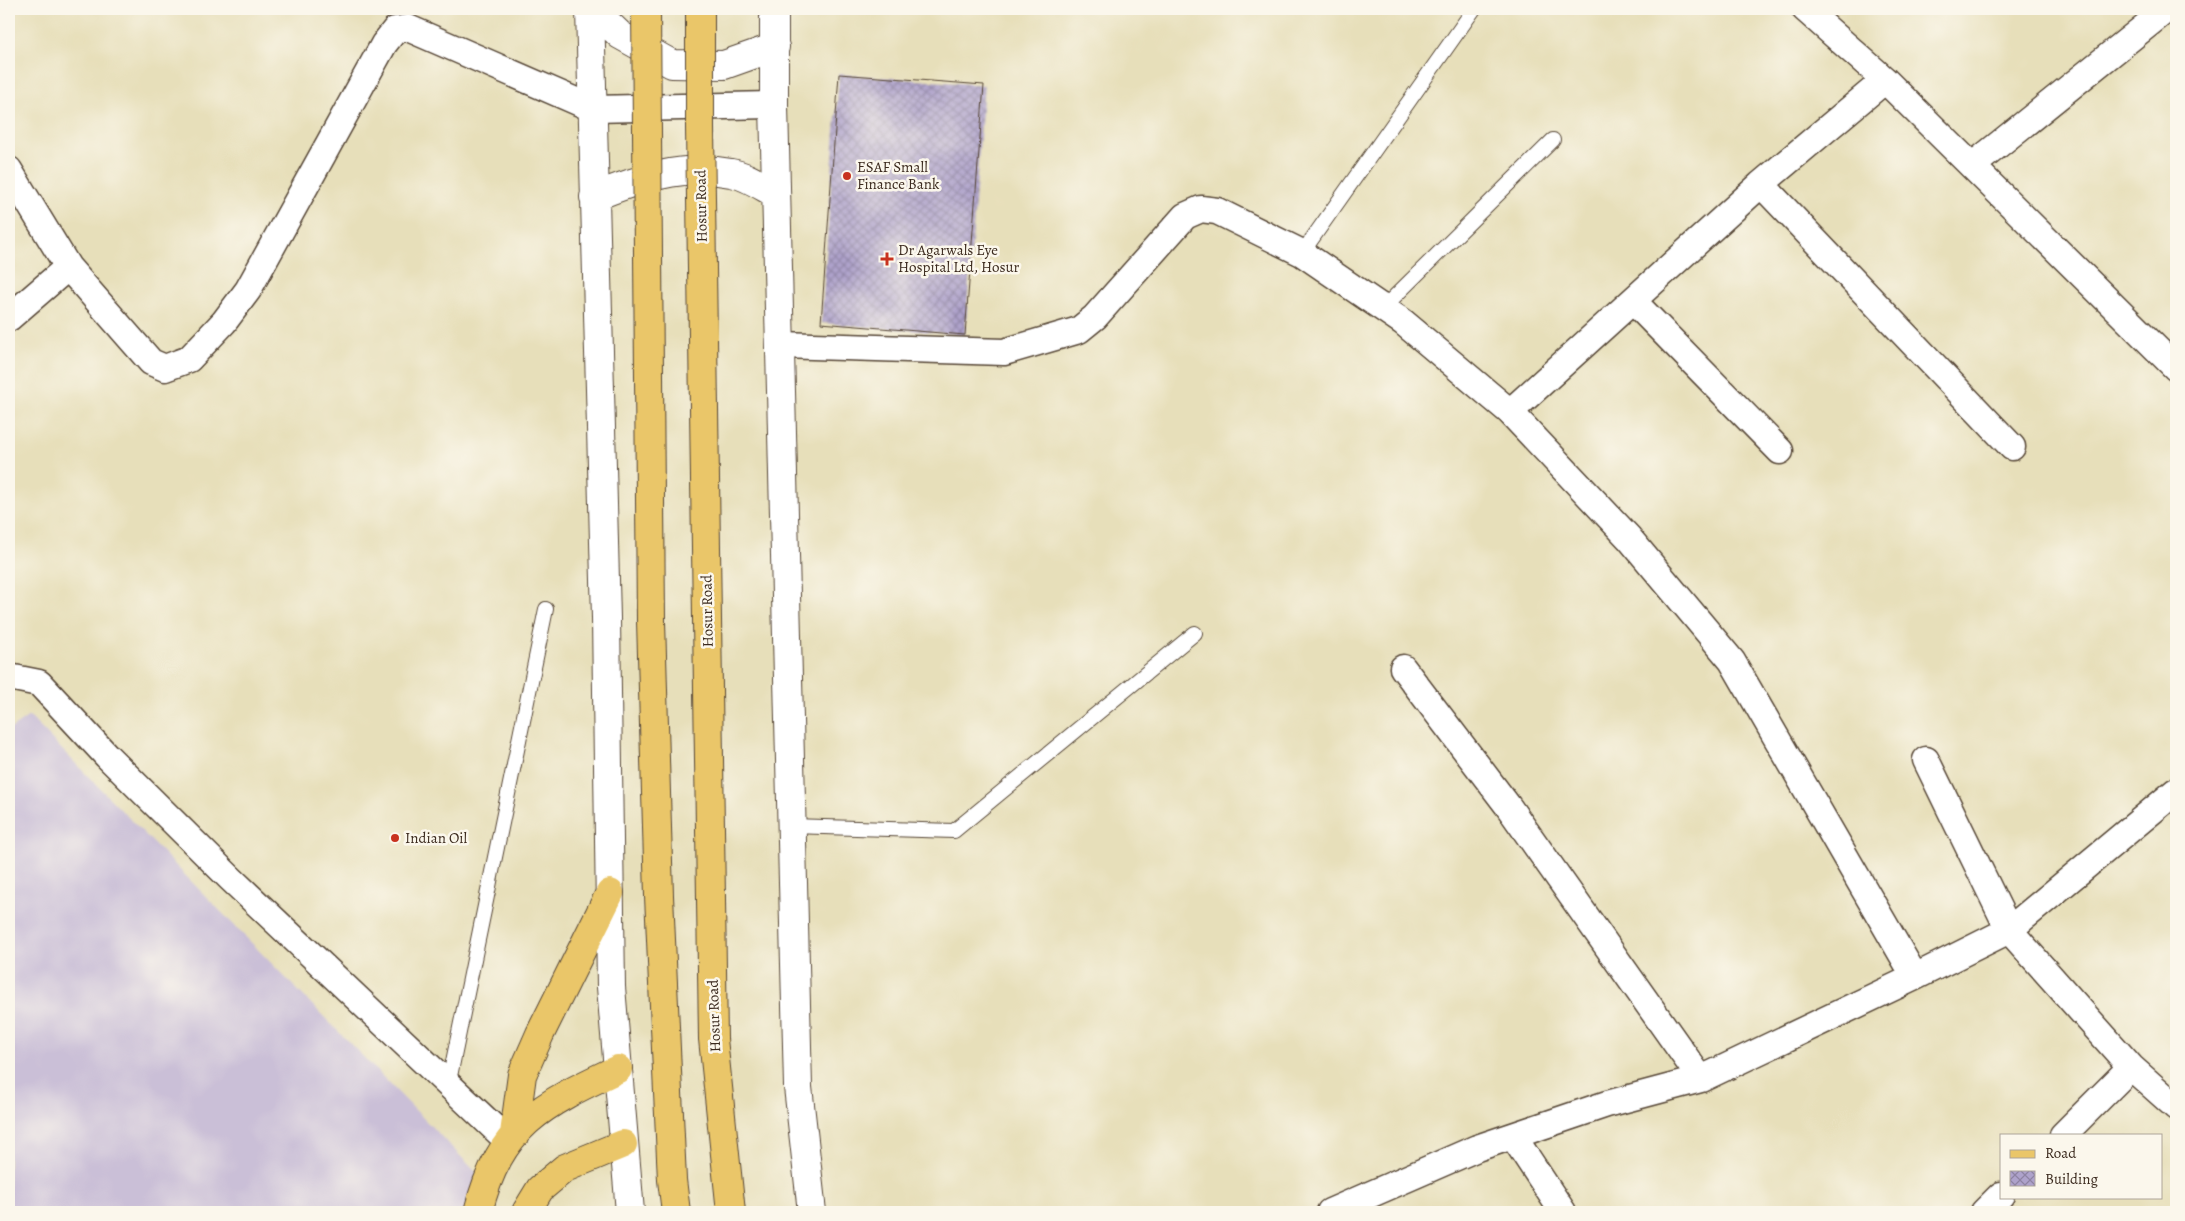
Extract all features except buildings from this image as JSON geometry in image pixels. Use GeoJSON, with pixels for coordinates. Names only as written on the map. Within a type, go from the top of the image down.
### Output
{"type":"FeatureCollection","features":[{"type":"Feature","properties":{"kind":"main road"},"geometry":{"type":"LineString","coordinates":[[646,9],[651,621],[660,906],[672,1180],[676,1212]]}},
{"type":"Feature","properties":{"kind":"main road","name":"Hosur Road"},"geometry":{"type":"LineString","coordinates":[[700,9],[700,128],[713,1039],[731,1212]]}},
{"type":"Feature","properties":{"kind":"main road"},"geometry":{"type":"LineString","coordinates":[[511,1137],[522,1076],[610,893]]}},
{"type":"Feature","properties":{"kind":"main road"},"geometry":{"type":"LineString","coordinates":[[478,1212],[494,1163],[511,1137],[530,1118],[574,1090],[618,1069]]}},
{"type":"Feature","properties":{"kind":"main road"},"geometry":{"type":"LineString","coordinates":[[526,1212],[540,1189],[565,1168],[623,1144]]}},
{"type":"Feature","properties":{"kind":"street"},"geometry":{"type":"LineString","coordinates":[[592,9],[620,35],[672,64],[724,65],[775,47]]}},
{"type":"Feature","properties":{"kind":"street"},"geometry":{"type":"LineString","coordinates":[[592,9],[594,197],[606,618],[611,987],[630,1212]]}},
{"type":"Feature","properties":{"kind":"street"},"geometry":{"type":"LineString","coordinates":[[774,9],[774,105],[798,1087],[812,1212]]}},
{"type":"Feature","properties":{"kind":"street"},"geometry":{"type":"LineString","coordinates":[[1805,9],[1885,80],[2176,368]]}},
{"type":"Feature","properties":{"kind":"street"},"geometry":{"type":"LineString","coordinates":[[1972,166],[2167,9]]}},
{"type":"Feature","properties":{"kind":"street"},"geometry":{"type":"LineString","coordinates":[[9,170],[68,267],[151,362],[165,368],[189,359],[224,322],[248,290],[384,44],[395,30],[408,28],[594,109],[774,105]]}},
{"type":"Feature","properties":{"kind":"street"},"geometry":{"type":"LineString","coordinates":[[1510,412],[1761,184],[1885,80]]}},
{"type":"Feature","properties":{"kind":"street"},"geometry":{"type":"LineString","coordinates":[[594,197],[636,180],[679,170],[732,173],[776,194]]}},
{"type":"Feature","properties":{"kind":"street"},"geometry":{"type":"LineString","coordinates":[[1761,184],[2012,447]]}},
{"type":"Feature","properties":{"kind":"street"},"geometry":{"type":"LineString","coordinates":[[781,346],[1004,352],[1079,330],[1095,317],[1184,216],[1201,209],[1217,211],[1302,253],[1403,322],[1510,412],[1629,538],[1732,661],[1915,977]]}},
{"type":"Feature","properties":{"kind":"street"},"geometry":{"type":"LineString","coordinates":[[9,318],[68,267]]}},
{"type":"Feature","properties":{"kind":"street"},"geometry":{"type":"LineString","coordinates":[[1633,301],[1780,451]]}},
{"type":"Feature","properties":{"kind":"street"},"geometry":{"type":"LineString","coordinates":[[1403,668],[1508,806],[1701,1079]]}},
{"type":"Feature","properties":{"kind":"street"},"geometry":{"type":"LineString","coordinates":[[9,677],[38,683],[107,756],[223,872],[448,1086],[511,1137]]}},
{"type":"Feature","properties":{"kind":"street"},"geometry":{"type":"LineString","coordinates":[[1926,760],[2009,930],[2131,1067],[2176,1107]]}},
{"type":"Feature","properties":{"kind":"street"},"geometry":{"type":"LineString","coordinates":[[1330,1212],[1477,1148],[1607,1104],[1701,1079],[1915,977],[2009,930],[2176,791]]}},
{"type":"Feature","properties":{"kind":"street"},"geometry":{"type":"LineString","coordinates":[[2064,1134],[2131,1067]]}},
{"type":"Feature","properties":{"kind":"street"},"geometry":{"type":"LineString","coordinates":[[1513,1136],[1564,1212]]}},
{"type":"Feature","properties":{"kind":"street"},"geometry":{"type":"LineString","coordinates":[[1984,1212],[2000,1196]]}},
{"type":"Feature","properties":{"kind":"lane"},"geometry":{"type":"LineString","coordinates":[[1302,253],[1474,9]]}},
{"type":"Feature","properties":{"kind":"lane"},"geometry":{"type":"LineString","coordinates":[[1383,308],[1553,140]]}},
{"type":"Feature","properties":{"kind":"lane"},"geometry":{"type":"LineString","coordinates":[[448,1086],[546,610]]}},
{"type":"Feature","properties":{"kind":"lane"},"geometry":{"type":"LineString","coordinates":[[792,826],[954,831],[1194,633]]}},
{"type":"Feature","properties":{"kind":"shaded area"},"geometry":{"type":"Polygon","coordinates":[[[29,716],[478,1174],[466,1212],[9,1212],[9,730],[29,716]]]}},
{"type":"Feature","properties":{"kind":"place","name":"ESAF Small Finance Bank"},"geometry":{"type":"Point","coordinates":[847,176]}},
{"type":"Feature","properties":{"kind":"place","name":"Dr Agarwals Eye Hospital Ltd, Hosur"},"geometry":{"type":"Point","coordinates":[887,259]}},
{"type":"Feature","properties":{"kind":"place","name":"Indian Oil"},"geometry":{"type":"Point","coordinates":[395,838]}}]}
